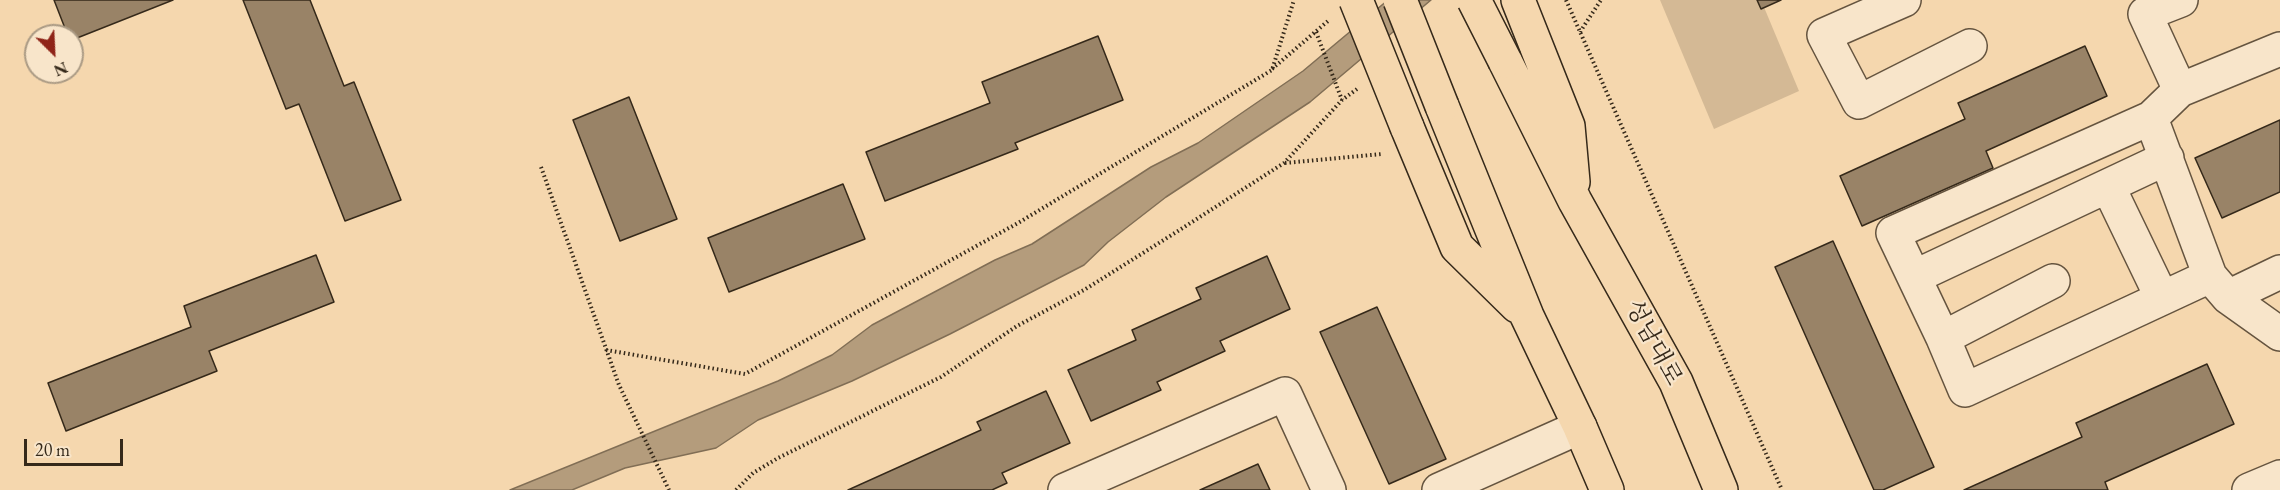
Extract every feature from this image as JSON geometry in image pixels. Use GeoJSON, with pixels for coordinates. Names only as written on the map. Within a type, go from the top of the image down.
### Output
{"type":"FeatureCollection","features":[{"type":"Feature","properties":{"kind":"main road"},"geometry":{"type":"LineString","coordinates":[[1400,0],[1527,316],[1580,427],[1606,490]]}},
{"type":"Feature","properties":{"kind":"main road","name":"성남대로"},"geometry":{"type":"LineString","coordinates":[[1474,0],[1575,201],[1676,382],[1721,490]]}},
{"type":"Feature","properties":{"kind":"main road"},"geometry":{"type":"LineString","coordinates":[[1518,0],[1568,126],[1575,201]]}},
{"type":"Feature","properties":{"kind":"main road"},"geometry":{"type":"LineString","coordinates":[[1343,10],[1407,127],[1457,247],[1527,316]]}},
{"type":"Feature","properties":{"kind":"street"},"geometry":{"type":"LineString","coordinates":[[1904,0],[1824,35],[1859,102],[1970,46]]}},
{"type":"Feature","properties":{"kind":"street"},"geometry":{"type":"LineString","coordinates":[[2180,90],[2141,7],[2181,0]]}},
{"type":"Feature","properties":{"kind":"street"},"geometry":{"type":"LineString","coordinates":[[2280,49],[2180,90],[2151,118],[1893,233],[1965,390],[2162,298],[2280,273]]}},
{"type":"Feature","properties":{"kind":"street"},"geometry":{"type":"LineString","coordinates":[[2151,118],[2219,287],[2280,334]]}},
{"type":"Feature","properties":{"kind":"street"},"geometry":{"type":"LineString","coordinates":[[1914,277],[2167,158]]}},
{"type":"Feature","properties":{"kind":"street"},"geometry":{"type":"LineString","coordinates":[[2108,186],[2162,298]]}},
{"type":"Feature","properties":{"kind":"street"},"geometry":{"type":"LineString","coordinates":[[1943,338],[2053,281]]}},
{"type":"Feature","properties":{"kind":"street"},"geometry":{"type":"LineString","coordinates":[[1065,490],[1285,394],[1329,490]]}},
{"type":"Feature","properties":{"kind":"street"},"geometry":{"type":"LineString","coordinates":[[1439,490],[1580,427]]}},
{"type":"Feature","properties":{"kind":"path"},"geometry":{"type":"LineString","coordinates":[[1272,70],[1294,0]]}},
{"type":"Feature","properties":{"kind":"path"},"geometry":{"type":"LineString","coordinates":[[1566,0],[1782,490]]}},
{"type":"Feature","properties":{"kind":"path"},"geometry":{"type":"LineString","coordinates":[[1580,32],[1601,0]]}},
{"type":"Feature","properties":{"kind":"path"},"geometry":{"type":"LineString","coordinates":[[606,350],[745,374],[1018,223],[1272,70],[1343,10]]}},
{"type":"Feature","properties":{"kind":"path"},"geometry":{"type":"LineString","coordinates":[[1316,32],[1342,100]]}},
{"type":"Feature","properties":{"kind":"path"},"geometry":{"type":"LineString","coordinates":[[736,490],[753,473],[778,458],[942,377],[1017,326],[1093,284],[1284,163],[1342,100],[1361,86]]}},
{"type":"Feature","properties":{"kind":"path"},"geometry":{"type":"LineString","coordinates":[[1284,163],[1388,154]]}},
{"type":"Feature","properties":{"kind":"path"},"geometry":{"type":"LineString","coordinates":[[541,167],[618,385],[669,490]]}},
{"type":"Feature","properties":{"kind":"shaded area"},"geometry":{"type":"Polygon","coordinates":[[[1388,0],[1431,0],[1310,102],[1166,197],[1108,242],[1084,265],[852,381],[758,420],[716,448],[625,468],[572,490],[510,490],[778,381],[832,355],[872,325],[995,260],[1032,244],[1151,167],[1198,143],[1303,71],[1388,0]]]}},
{"type":"Feature","properties":{"kind":"shaded area"},"geometry":{"type":"Polygon","coordinates":[[[1660,0],[1761,0],[1799,91],[1714,129],[1660,0]]]}},
{"type":"Feature","properties":{"kind":"building"},"geometry":{"type":"Polygon","coordinates":[[[54,0],[173,0],[84,35],[84,24],[63,24],[54,0]]]}},
{"type":"Feature","properties":{"kind":"building"},"geometry":{"type":"Polygon","coordinates":[[[243,0],[310,0],[344,86],[354,82],[401,200],[345,221],[299,104],[286,109],[243,0]]]}},
{"type":"Feature","properties":{"kind":"building"},"geometry":{"type":"Polygon","coordinates":[[[1757,0],[1781,0],[1761,9],[1757,0]]]}},
{"type":"Feature","properties":{"kind":"building"},"geometry":{"type":"Polygon","coordinates":[[[1098,36],[1123,100],[1015,143],[1018,149],[885,201],[866,152],[990,103],[982,82],[1098,36]]]}},
{"type":"Feature","properties":{"kind":"building"},"geometry":{"type":"Polygon","coordinates":[[[2085,46],[2107,96],[1986,151],[1993,168],[1862,226],[1840,176],[1965,119],[1958,103],[2085,46]]]}},
{"type":"Feature","properties":{"kind":"building"},"geometry":{"type":"Polygon","coordinates":[[[629,97],[677,219],[620,241],[573,120],[629,97]]]}},
{"type":"Feature","properties":{"kind":"building"},"geometry":{"type":"Polygon","coordinates":[[[2280,120],[2280,192],[2222,218],[2195,158],[2280,120]]]}},
{"type":"Feature","properties":{"kind":"building"},"geometry":{"type":"Polygon","coordinates":[[[843,184],[865,239],[729,292],[708,238],[843,184]]]}},
{"type":"Feature","properties":{"kind":"building"},"geometry":{"type":"Polygon","coordinates":[[[1833,241],[1934,467],[1883,490],[1874,490],[1775,267],[1833,241]]]}},
{"type":"Feature","properties":{"kind":"building"},"geometry":{"type":"Polygon","coordinates":[[[316,255],[334,302],[209,351],[217,371],[66,431],[48,383],[191,327],[184,306],[316,255]]]}},
{"type":"Feature","properties":{"kind":"building"},"geometry":{"type":"Polygon","coordinates":[[[1267,256],[1290,309],[1220,341],[1225,351],[1157,382],[1161,390],[1091,421],[1068,370],[1136,340],[1132,330],[1201,299],[1196,288],[1267,256]]]}},
{"type":"Feature","properties":{"kind":"building"},"geometry":{"type":"Polygon","coordinates":[[[1377,307],[1446,459],[1389,484],[1320,332],[1377,307]]]}},
{"type":"Feature","properties":{"kind":"building"},"geometry":{"type":"Polygon","coordinates":[[[2207,364],[2234,424],[2105,482],[2108,490],[1964,490],[2082,437],[2076,423],[2207,364]]]}},
{"type":"Feature","properties":{"kind":"building"},"geometry":{"type":"Polygon","coordinates":[[[1046,391],[1070,443],[1002,473],[1007,483],[992,490],[848,490],[981,430],[977,422],[1046,391]]]}},
{"type":"Feature","properties":{"kind":"building"},"geometry":{"type":"Polygon","coordinates":[[[1258,464],[1270,490],[1200,490],[1258,464]]]}}]}
